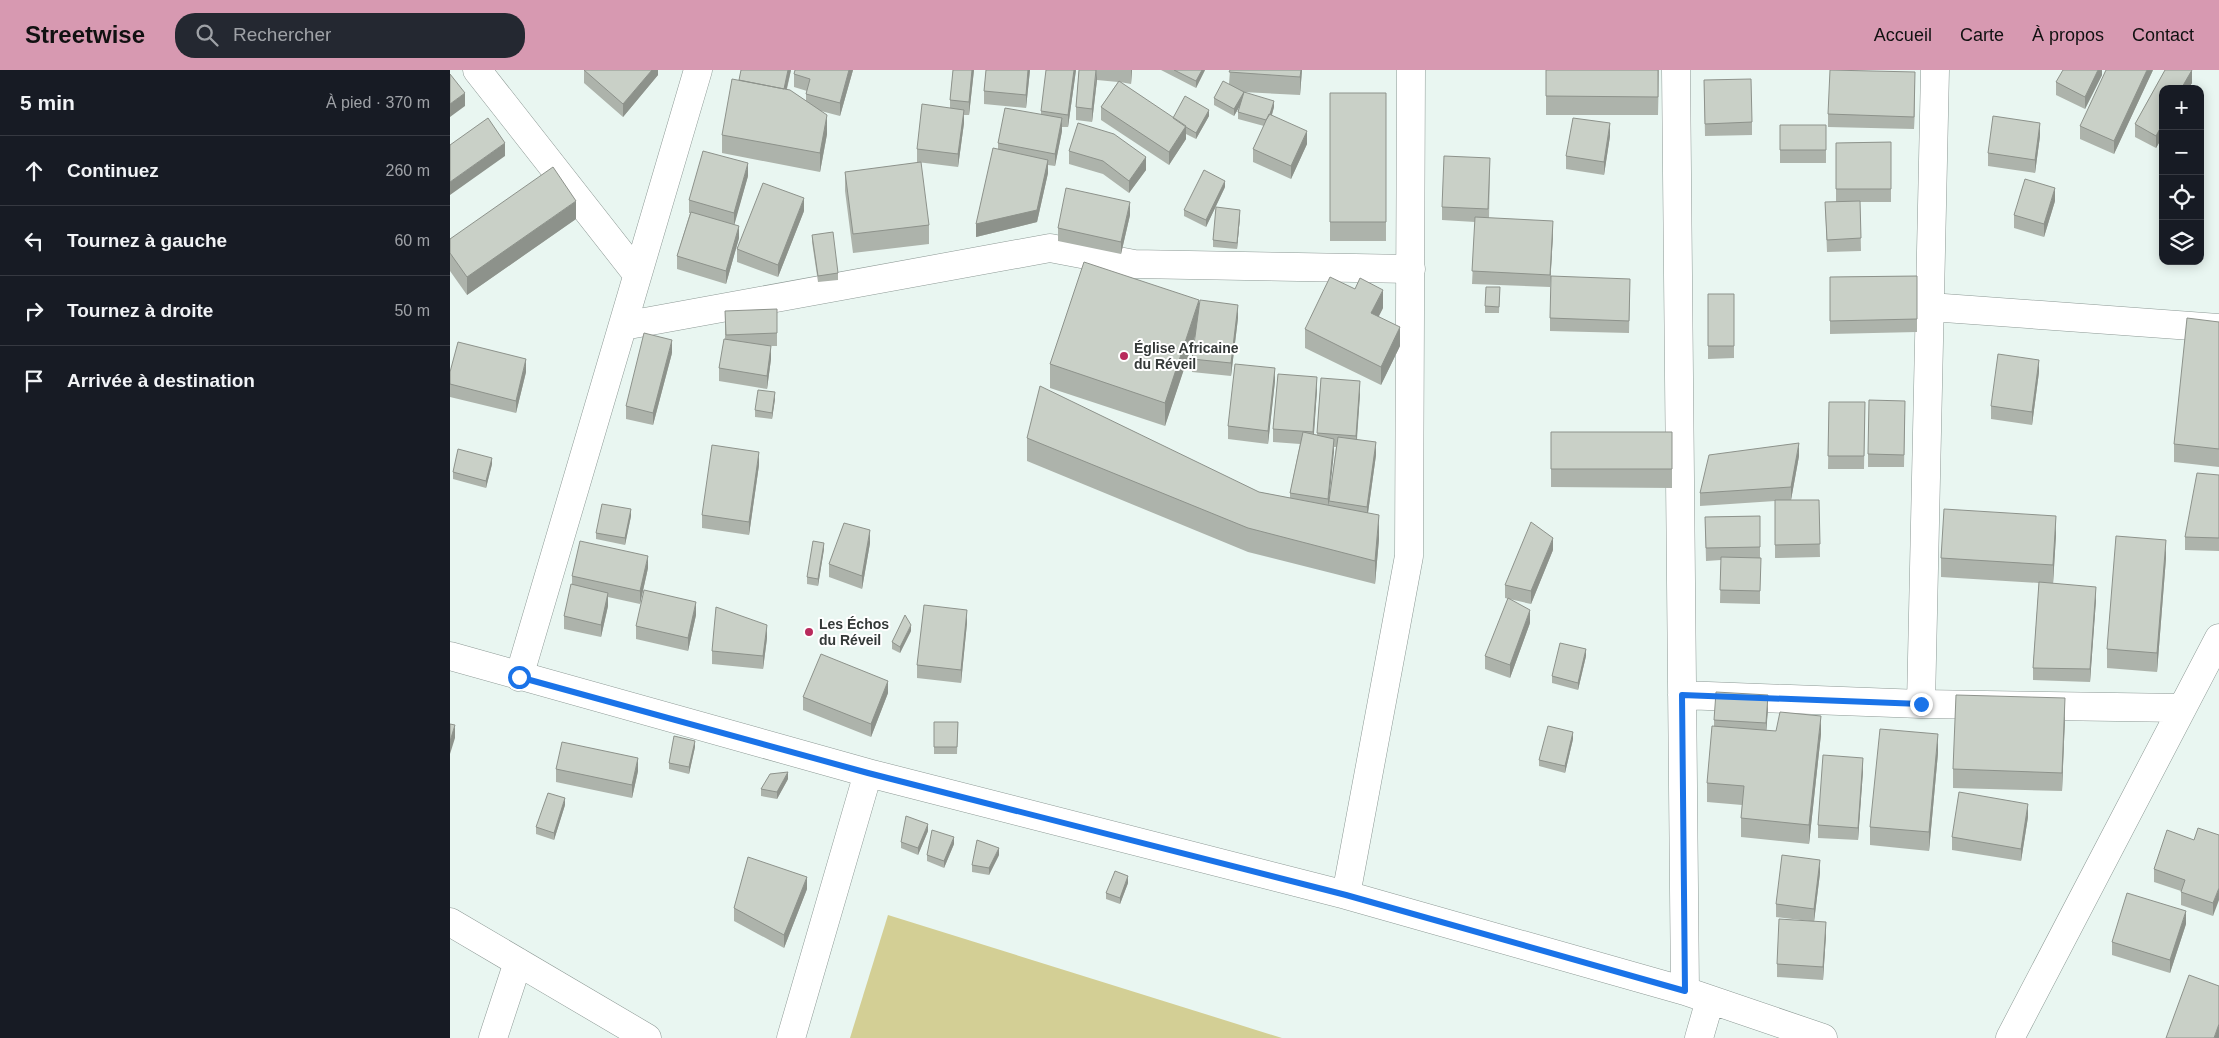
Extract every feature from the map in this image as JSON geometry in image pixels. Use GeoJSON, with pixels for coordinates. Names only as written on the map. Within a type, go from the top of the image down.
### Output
{"type":"FeatureCollection","features":[{"type":"Feature","properties":{"kind":"street"},"geometry":{"type":"LineString","coordinates":[[477,70],[637,274]]}},
{"type":"Feature","properties":{"kind":"street"},"geometry":{"type":"LineString","coordinates":[[519,677],[698,70]]}},
{"type":"Feature","properties":{"kind":"street"},"geometry":{"type":"LineString","coordinates":[[1346,895],[1409,556],[1411,70]]}},
{"type":"Feature","properties":{"kind":"street"},"geometry":{"type":"LineString","coordinates":[[1676,70],[1682,695],[1699,1038]]}},
{"type":"Feature","properties":{"kind":"street"},"geometry":{"type":"LineString","coordinates":[[1921,704],[1935,70]]}},
{"type":"Feature","properties":{"kind":"street"},"geometry":{"type":"LineString","coordinates":[[623,326],[1050,248],[1134,264],[1411,268]]}},
{"type":"Feature","properties":{"kind":"street"},"geometry":{"type":"LineString","coordinates":[[1930,307],[2219,328]]}},
{"type":"Feature","properties":{"kind":"street"},"geometry":{"type":"LineString","coordinates":[[2010,1038],[2219,638]]}},
{"type":"Feature","properties":{"kind":"street"},"geometry":{"type":"LineString","coordinates":[[450,656],[519,677],[868,773],[1346,895],[1697,996],[1823,1038]]}},
{"type":"Feature","properties":{"kind":"street"},"geometry":{"type":"LineString","coordinates":[[1682,695],[1921,704],[2182,708]]}},
{"type":"Feature","properties":{"kind":"street"},"geometry":{"type":"LineString","coordinates":[[792,1038],[868,773]]}},
{"type":"Feature","properties":{"kind":"street"},"geometry":{"type":"LineString","coordinates":[[450,922],[647,1038]]}},
{"type":"Feature","properties":{"kind":"street"},"geometry":{"type":"LineString","coordinates":[[493,1038],[518,962]]}},
{"type":"Feature","properties":{"kind":"shaded area"},"geometry":{"type":"Polygon","coordinates":[[[888,915],[1282,1038],[850,1038],[888,915]]]}},
{"type":"Feature","properties":{"kind":"building"},"geometry":{"type":"Polygon","coordinates":[[[584,70],[652,70],[623,104],[584,70]]]}},
{"type":"Feature","properties":{"kind":"building"},"geometry":{"type":"Polygon","coordinates":[[[741,70],[788,70],[784,89],[739,80],[741,70]]]}},
{"type":"Feature","properties":{"kind":"building"},"geometry":{"type":"Polygon","coordinates":[[[795,70],[849,70],[840,103],[806,94],[810,79],[794,74],[795,70]]]}},
{"type":"Feature","properties":{"kind":"building"},"geometry":{"type":"Polygon","coordinates":[[[953,70],[972,70],[969,102],[950,100],[953,70]]]}},
{"type":"Feature","properties":{"kind":"building"},"geometry":{"type":"Polygon","coordinates":[[[986,70],[1028,70],[1026,95],[984,91],[986,70]]]}},
{"type":"Feature","properties":{"kind":"building"},"geometry":{"type":"Polygon","coordinates":[[[1046,70],[1074,70],[1068,115],[1041,111],[1046,70]]]}},
{"type":"Feature","properties":{"kind":"building"},"geometry":{"type":"Polygon","coordinates":[[[1079,70],[1096,70],[1092,109],[1076,107],[1079,70]]]}},
{"type":"Feature","properties":{"kind":"building"},"geometry":{"type":"Polygon","coordinates":[[[1174,70],[1202,70],[1196,81],[1174,70]]]}},
{"type":"Feature","properties":{"kind":"building"},"geometry":{"type":"Polygon","coordinates":[[[1230,70],[1301,70],[1300,77],[1229,72],[1230,70]]]}},
{"type":"Feature","properties":{"kind":"building"},"geometry":{"type":"Polygon","coordinates":[[[1546,70],[1658,70],[1658,97],[1546,96],[1546,70]]]}},
{"type":"Feature","properties":{"kind":"building"},"geometry":{"type":"Polygon","coordinates":[[[1830,70],[1915,72],[1914,117],[1828,114],[1830,70]]]}},
{"type":"Feature","properties":{"kind":"building"},"geometry":{"type":"Polygon","coordinates":[[[2063,70],[2098,70],[2085,97],[2056,82],[2063,70]]]}},
{"type":"Feature","properties":{"kind":"building"},"geometry":{"type":"Polygon","coordinates":[[[2106,70],[2147,70],[2114,141],[2080,126],[2106,70]]]}},
{"type":"Feature","properties":{"kind":"building"},"geometry":{"type":"Polygon","coordinates":[[[2165,70],[2192,70],[2183,85],[2159,85],[2159,130],[2156,136],[2135,124],[2165,70]]]}},
{"type":"Feature","properties":{"kind":"building"},"geometry":{"type":"Polygon","coordinates":[[[450,74],[465,93],[450,104],[450,74]]]}},
{"type":"Feature","properties":{"kind":"building"},"geometry":{"type":"Polygon","coordinates":[[[732,79],[790,90],[827,115],[820,153],[722,135],[732,79]]]}},
{"type":"Feature","properties":{"kind":"building"},"geometry":{"type":"Polygon","coordinates":[[[1751,79],[1752,122],[1705,124],[1704,80],[1751,79]]]}},
{"type":"Feature","properties":{"kind":"building"},"geometry":{"type":"Polygon","coordinates":[[[1119,81],[1186,126],[1169,152],[1101,107],[1119,81]]]}},
{"type":"Feature","properties":{"kind":"building"},"geometry":{"type":"Polygon","coordinates":[[[1223,81],[1244,92],[1234,109],[1214,98],[1223,81]]]}},
{"type":"Feature","properties":{"kind":"building"},"geometry":{"type":"Polygon","coordinates":[[[1244,92],[1274,101],[1266,120],[1238,112],[1244,92]]]}},
{"type":"Feature","properties":{"kind":"building"},"geometry":{"type":"Polygon","coordinates":[[[1330,93],[1386,93],[1386,222],[1330,222],[1330,93]]]}},
{"type":"Feature","properties":{"kind":"building"},"geometry":{"type":"Polygon","coordinates":[[[1185,96],[1209,110],[1196,133],[1173,118],[1185,96]]]}},
{"type":"Feature","properties":{"kind":"building"},"geometry":{"type":"Polygon","coordinates":[[[922,104],[964,110],[958,154],[917,149],[922,104]]]}},
{"type":"Feature","properties":{"kind":"building"},"geometry":{"type":"Polygon","coordinates":[[[1005,108],[1062,118],[1055,154],[998,143],[1005,108]]]}},
{"type":"Feature","properties":{"kind":"building"},"geometry":{"type":"Polygon","coordinates":[[[1269,114],[1307,131],[1291,166],[1253,149],[1269,114]]]}},
{"type":"Feature","properties":{"kind":"building"},"geometry":{"type":"Polygon","coordinates":[[[1993,116],[2040,123],[2035,160],[1988,153],[1993,116]]]}},
{"type":"Feature","properties":{"kind":"building"},"geometry":{"type":"Polygon","coordinates":[[[488,118],[505,143],[450,182],[450,145],[488,118]]]}},
{"type":"Feature","properties":{"kind":"building"},"geometry":{"type":"Polygon","coordinates":[[[1573,118],[1610,123],[1604,162],[1566,156],[1573,118]]]}},
{"type":"Feature","properties":{"kind":"building"},"geometry":{"type":"Polygon","coordinates":[[[1078,123],[1114,134],[1146,157],[1129,181],[1103,161],[1069,151],[1078,123]]]}},
{"type":"Feature","properties":{"kind":"building"},"geometry":{"type":"Polygon","coordinates":[[[1780,125],[1826,125],[1826,150],[1780,150],[1780,125]]]}},
{"type":"Feature","properties":{"kind":"building"},"geometry":{"type":"Polygon","coordinates":[[[1891,142],[1891,189],[1836,189],[1836,143],[1891,142]]]}},
{"type":"Feature","properties":{"kind":"building"},"geometry":{"type":"Polygon","coordinates":[[[993,148],[1048,160],[1037,210],[976,224],[993,148]]]}},
{"type":"Feature","properties":{"kind":"building"},"geometry":{"type":"Polygon","coordinates":[[[703,151],[748,163],[734,213],[689,200],[703,151]]]}},
{"type":"Feature","properties":{"kind":"building"},"geometry":{"type":"Polygon","coordinates":[[[1444,156],[1490,158],[1488,209],[1442,207],[1444,156]]]}},
{"type":"Feature","properties":{"kind":"building"},"geometry":{"type":"Polygon","coordinates":[[[921,162],[929,225],[853,234],[845,172],[921,162]]]}},
{"type":"Feature","properties":{"kind":"building"},"geometry":{"type":"Polygon","coordinates":[[[553,167],[576,201],[467,277],[450,253],[450,239],[553,167]]]}},
{"type":"Feature","properties":{"kind":"building"},"geometry":{"type":"Polygon","coordinates":[[[1204,170],[1225,181],[1206,220],[1184,210],[1204,170]]]}},
{"type":"Feature","properties":{"kind":"building"},"geometry":{"type":"Polygon","coordinates":[[[2025,179],[2055,188],[2044,224],[2014,215],[2025,179]]]}},
{"type":"Feature","properties":{"kind":"building"},"geometry":{"type":"Polygon","coordinates":[[[763,183],[804,198],[778,265],[737,249],[763,183]]]}},
{"type":"Feature","properties":{"kind":"building"},"geometry":{"type":"Polygon","coordinates":[[[1066,188],[1130,202],[1121,242],[1058,228],[1066,188]]]}},
{"type":"Feature","properties":{"kind":"building"},"geometry":{"type":"Polygon","coordinates":[[[1860,201],[1861,238],[1827,240],[1825,202],[1860,201]]]}},
{"type":"Feature","properties":{"kind":"building"},"geometry":{"type":"Polygon","coordinates":[[[1216,207],[1240,210],[1237,243],[1213,240],[1216,207]]]}},
{"type":"Feature","properties":{"kind":"building"},"geometry":{"type":"Polygon","coordinates":[[[691,212],[739,226],[726,271],[677,256],[691,212]]]}},
{"type":"Feature","properties":{"kind":"building"},"geometry":{"type":"Polygon","coordinates":[[[1475,217],[1553,221],[1550,275],[1472,271],[1475,217]]]}},
{"type":"Feature","properties":{"kind":"building"},"geometry":{"type":"Polygon","coordinates":[[[833,232],[838,273],[818,276],[812,235],[833,232]]]}},
{"type":"Feature","properties":{"kind":"building","name":"Église Africaine du Réveil"},"geometry":{"type":"Polygon","coordinates":[[[1084,262],[1199,300],[1165,403],[1050,364],[1084,262]]]}},
{"type":"Feature","properties":{"kind":"building"},"geometry":{"type":"Polygon","coordinates":[[[1551,276],[1630,279],[1629,321],[1550,318],[1551,276]]]}},
{"type":"Feature","properties":{"kind":"building"},"geometry":{"type":"Polygon","coordinates":[[[1917,276],[1917,319],[1830,321],[1830,277],[1917,276]]]}},
{"type":"Feature","properties":{"kind":"building"},"geometry":{"type":"Polygon","coordinates":[[[1330,277],[1355,289],[1360,278],[1383,290],[1371,313],[1400,327],[1381,367],[1305,329],[1330,277]]]}},
{"type":"Feature","properties":{"kind":"building"},"geometry":{"type":"Polygon","coordinates":[[[1486,287],[1500,287],[1499,307],[1485,306],[1486,287]]]}},
{"type":"Feature","properties":{"kind":"building"},"geometry":{"type":"Polygon","coordinates":[[[1708,294],[1734,294],[1734,346],[1708,346],[1708,294]]]}},
{"type":"Feature","properties":{"kind":"building"},"geometry":{"type":"Polygon","coordinates":[[[1200,300],[1238,305],[1231,363],[1192,359],[1200,300]]]}},
{"type":"Feature","properties":{"kind":"building"},"geometry":{"type":"Polygon","coordinates":[[[777,309],[777,333],[726,335],[725,311],[777,309]]]}},
{"type":"Feature","properties":{"kind":"building"},"geometry":{"type":"Polygon","coordinates":[[[2187,318],[2219,322],[2219,449],[2174,444],[2187,318]]]}},
{"type":"Feature","properties":{"kind":"building"},"geometry":{"type":"Polygon","coordinates":[[[644,333],[672,340],[653,413],[626,406],[644,333]]]}},
{"type":"Feature","properties":{"kind":"building"},"geometry":{"type":"Polygon","coordinates":[[[724,339],[771,346],[767,376],[719,368],[724,339]]]}},
{"type":"Feature","properties":{"kind":"building"},"geometry":{"type":"Polygon","coordinates":[[[458,342],[526,359],[516,401],[450,384],[450,372],[458,342]]]}},
{"type":"Feature","properties":{"kind":"building"},"geometry":{"type":"Polygon","coordinates":[[[1998,354],[2039,360],[2032,412],[1991,406],[1998,354]]]}},
{"type":"Feature","properties":{"kind":"building"},"geometry":{"type":"Polygon","coordinates":[[[1235,364],[1275,368],[1268,431],[1228,426],[1235,364]]]}},
{"type":"Feature","properties":{"kind":"building"},"geometry":{"type":"Polygon","coordinates":[[[1278,374],[1317,377],[1313,432],[1273,429],[1278,374]]]}},
{"type":"Feature","properties":{"kind":"building"},"geometry":{"type":"Polygon","coordinates":[[[1321,378],[1360,381],[1356,436],[1317,433],[1321,378]]]}},
{"type":"Feature","properties":{"kind":"building"},"geometry":{"type":"Polygon","coordinates":[[[1040,386],[1259,492],[1379,515],[1375,561],[1248,528],[1027,438],[1040,386]]]}},
{"type":"Feature","properties":{"kind":"building"},"geometry":{"type":"Polygon","coordinates":[[[758,390],[775,392],[772,413],[755,410],[758,390]]]}},
{"type":"Feature","properties":{"kind":"building"},"geometry":{"type":"Polygon","coordinates":[[[1869,400],[1905,401],[1904,455],[1868,454],[1869,400]]]}},
{"type":"Feature","properties":{"kind":"building"},"geometry":{"type":"Polygon","coordinates":[[[1829,402],[1865,402],[1864,456],[1828,456],[1829,402]]]}},
{"type":"Feature","properties":{"kind":"building"},"geometry":{"type":"Polygon","coordinates":[[[1303,432],[1334,439],[1328,499],[1290,493],[1303,432]]]}},
{"type":"Feature","properties":{"kind":"building"},"geometry":{"type":"Polygon","coordinates":[[[1551,432],[1672,432],[1672,469],[1551,469],[1551,432]]]}},
{"type":"Feature","properties":{"kind":"building"},"geometry":{"type":"Polygon","coordinates":[[[1338,437],[1376,442],[1367,507],[1329,501],[1338,437]]]}},
{"type":"Feature","properties":{"kind":"building"},"geometry":{"type":"Polygon","coordinates":[[[1799,443],[1791,487],[1700,493],[1709,455],[1799,443]]]}},
{"type":"Feature","properties":{"kind":"building"},"geometry":{"type":"Polygon","coordinates":[[[712,445],[759,452],[749,522],[702,515],[712,445]]]}},
{"type":"Feature","properties":{"kind":"building"},"geometry":{"type":"Polygon","coordinates":[[[458,449],[492,458],[486,481],[453,472],[458,449]]]}},
{"type":"Feature","properties":{"kind":"building"},"geometry":{"type":"Polygon","coordinates":[[[2197,473],[2219,475],[2219,538],[2185,537],[2197,473]]]}},
{"type":"Feature","properties":{"kind":"building"},"geometry":{"type":"Polygon","coordinates":[[[1775,500],[1819,500],[1820,544],[1775,545],[1775,500]]]}},
{"type":"Feature","properties":{"kind":"building"},"geometry":{"type":"Polygon","coordinates":[[[602,504],[631,509],[625,538],[596,533],[602,504]]]}},
{"type":"Feature","properties":{"kind":"building"},"geometry":{"type":"Polygon","coordinates":[[[1944,509],[2056,516],[2053,565],[1941,558],[1944,509]]]}},
{"type":"Feature","properties":{"kind":"building"},"geometry":{"type":"Polygon","coordinates":[[[1760,516],[1760,547],[1706,548],[1705,517],[1760,516]]]}},
{"type":"Feature","properties":{"kind":"building"},"geometry":{"type":"Polygon","coordinates":[[[1531,522],[1553,538],[1531,591],[1505,585],[1531,522]]]}},
{"type":"Feature","properties":{"kind":"building"},"geometry":{"type":"Polygon","coordinates":[[[844,523],[870,530],[862,576],[829,564],[844,523]]]}},
{"type":"Feature","properties":{"kind":"building"},"geometry":{"type":"Polygon","coordinates":[[[2116,536],[2166,540],[2157,653],[2107,649],[2116,536]]]}},
{"type":"Feature","properties":{"kind":"building"},"geometry":{"type":"Polygon","coordinates":[[[580,541],[648,556],[640,591],[572,576],[580,541]]]}},
{"type":"Feature","properties":{"kind":"building"},"geometry":{"type":"Polygon","coordinates":[[[813,541],[824,543],[818,579],[807,577],[813,541]]]}},
{"type":"Feature","properties":{"kind":"building"},"geometry":{"type":"Polygon","coordinates":[[[1721,557],[1761,558],[1760,591],[1720,590],[1721,557]]]}},
{"type":"Feature","properties":{"kind":"building"},"geometry":{"type":"Polygon","coordinates":[[[2039,582],[2096,587],[2090,669],[2033,668],[2039,582]]]}},
{"type":"Feature","properties":{"kind":"building"},"geometry":{"type":"Polygon","coordinates":[[[571,584],[608,593],[601,625],[564,616],[571,584]]]}},
{"type":"Feature","properties":{"kind":"building"},"geometry":{"type":"Polygon","coordinates":[[[644,590],[696,602],[688,638],[636,626],[644,590]]]}},
{"type":"Feature","properties":{"kind":"building"},"geometry":{"type":"Polygon","coordinates":[[[1508,598],[1530,610],[1510,665],[1485,656],[1508,598]]]}},
{"type":"Feature","properties":{"kind":"building"},"geometry":{"type":"Polygon","coordinates":[[[924,605],[967,610],[961,670],[917,665],[924,605]]]}},
{"type":"Feature","properties":{"kind":"building"},"geometry":{"type":"Polygon","coordinates":[[[716,607],[767,625],[763,656],[712,651],[716,607]]]}},
{"type":"Feature","properties":{"kind":"building"},"geometry":{"type":"Polygon","coordinates":[[[905,615],[911,625],[900,647],[892,642],[905,615]]]}},
{"type":"Feature","properties":{"kind":"building"},"geometry":{"type":"Polygon","coordinates":[[[1560,643],[1586,649],[1578,683],[1552,676],[1560,643]]]}},
{"type":"Feature","properties":{"kind":"building"},"geometry":{"type":"Polygon","coordinates":[[[821,654],[888,681],[871,724],[803,697],[821,654]]]}},
{"type":"Feature","properties":{"kind":"building"},"geometry":{"type":"Polygon","coordinates":[[[1716,692],[1768,695],[1766,723],[1714,720],[1716,692]]]}},
{"type":"Feature","properties":{"kind":"building"},"geometry":{"type":"Polygon","coordinates":[[[1956,695],[2065,698],[2062,773],[1953,769],[1956,695]]]}},
{"type":"Feature","properties":{"kind":"building"},"geometry":{"type":"Polygon","coordinates":[[[1780,712],[1821,716],[1809,825],[1741,818],[1744,786],[1707,783],[1712,726],[1776,731],[1780,712]]]}},
{"type":"Feature","properties":{"kind":"building"},"geometry":{"type":"Polygon","coordinates":[[[934,722],[958,722],[957,747],[934,747],[934,722]]]}},
{"type":"Feature","properties":{"kind":"building"},"geometry":{"type":"Polygon","coordinates":[[[450,724],[455,725],[450,741],[450,724]]]}},
{"type":"Feature","properties":{"kind":"building"},"geometry":{"type":"Polygon","coordinates":[[[1548,726],[1573,732],[1565,766],[1539,760],[1548,726]]]}},
{"type":"Feature","properties":{"kind":"building"},"geometry":{"type":"Polygon","coordinates":[[[1880,729],[1938,734],[1929,832],[1870,827],[1880,729]]]}},
{"type":"Feature","properties":{"kind":"building"},"geometry":{"type":"Polygon","coordinates":[[[674,736],[695,741],[689,767],[669,763],[674,736]]]}},
{"type":"Feature","properties":{"kind":"building"},"geometry":{"type":"Polygon","coordinates":[[[562,742],[638,758],[632,785],[556,769],[562,742]]]}},
{"type":"Feature","properties":{"kind":"building"},"geometry":{"type":"Polygon","coordinates":[[[1823,755],[1863,758],[1858,828],[1818,825],[1823,755]]]}},
{"type":"Feature","properties":{"kind":"building"},"geometry":{"type":"Polygon","coordinates":[[[788,772],[777,792],[761,789],[770,774],[788,772]]]}},
{"type":"Feature","properties":{"kind":"building"},"geometry":{"type":"Polygon","coordinates":[[[1959,792],[2028,804],[2021,849],[1952,837],[1959,792]]]}},
{"type":"Feature","properties":{"kind":"building"},"geometry":{"type":"Polygon","coordinates":[[[548,793],[565,798],[554,833],[536,827],[548,793]]]}},
{"type":"Feature","properties":{"kind":"building"},"geometry":{"type":"Polygon","coordinates":[[[906,816],[928,824],[918,848],[901,842],[906,816]]]}},
{"type":"Feature","properties":{"kind":"building"},"geometry":{"type":"Polygon","coordinates":[[[2198,828],[2219,835],[2219,888],[2213,903],[2181,892],[2185,880],[2154,869],[2167,830],[2194,840],[2198,828]]]}},
{"type":"Feature","properties":{"kind":"building"},"geometry":{"type":"Polygon","coordinates":[[[932,830],[954,837],[944,861],[927,855],[932,830]]]}},
{"type":"Feature","properties":{"kind":"building"},"geometry":{"type":"Polygon","coordinates":[[[977,840],[999,848],[989,868],[972,865],[977,840]]]}},
{"type":"Feature","properties":{"kind":"building"},"geometry":{"type":"Polygon","coordinates":[[[1782,855],[1820,860],[1814,909],[1776,904],[1782,855]]]}},
{"type":"Feature","properties":{"kind":"building"},"geometry":{"type":"Polygon","coordinates":[[[748,857],[807,877],[784,935],[734,908],[748,857]]]}},
{"type":"Feature","properties":{"kind":"building"},"geometry":{"type":"Polygon","coordinates":[[[1115,871],[1128,876],[1120,898],[1106,893],[1115,871]]]}},
{"type":"Feature","properties":{"kind":"building"},"geometry":{"type":"Polygon","coordinates":[[[2127,893],[2186,911],[2170,960],[2112,942],[2127,893]]]}},
{"type":"Feature","properties":{"kind":"building"},"geometry":{"type":"Polygon","coordinates":[[[1779,919],[1826,922],[1823,967],[1777,964],[1779,919]]]}},
{"type":"Feature","properties":{"kind":"building"},"geometry":{"type":"Polygon","coordinates":[[[2189,975],[2219,986],[2219,1024],[2214,1038],[2166,1038],[2189,975]]]}},
{"type":"Feature","properties":{"kind":"place","name":"Église Africaine du Réveil"},"geometry":{"type":"Point","coordinates":[1124,356]}},
{"type":"Feature","properties":{"kind":"place","name":"Les Échos du Réveil"},"geometry":{"type":"Point","coordinates":[809,632]}},
{"type":"Feature","properties":{"kind":"route"},"geometry":{"type":"LineString","coordinates":[[519,677],[868,773],[1346,895],[1685,991],[1682,695],[1921,704]]}}]}
